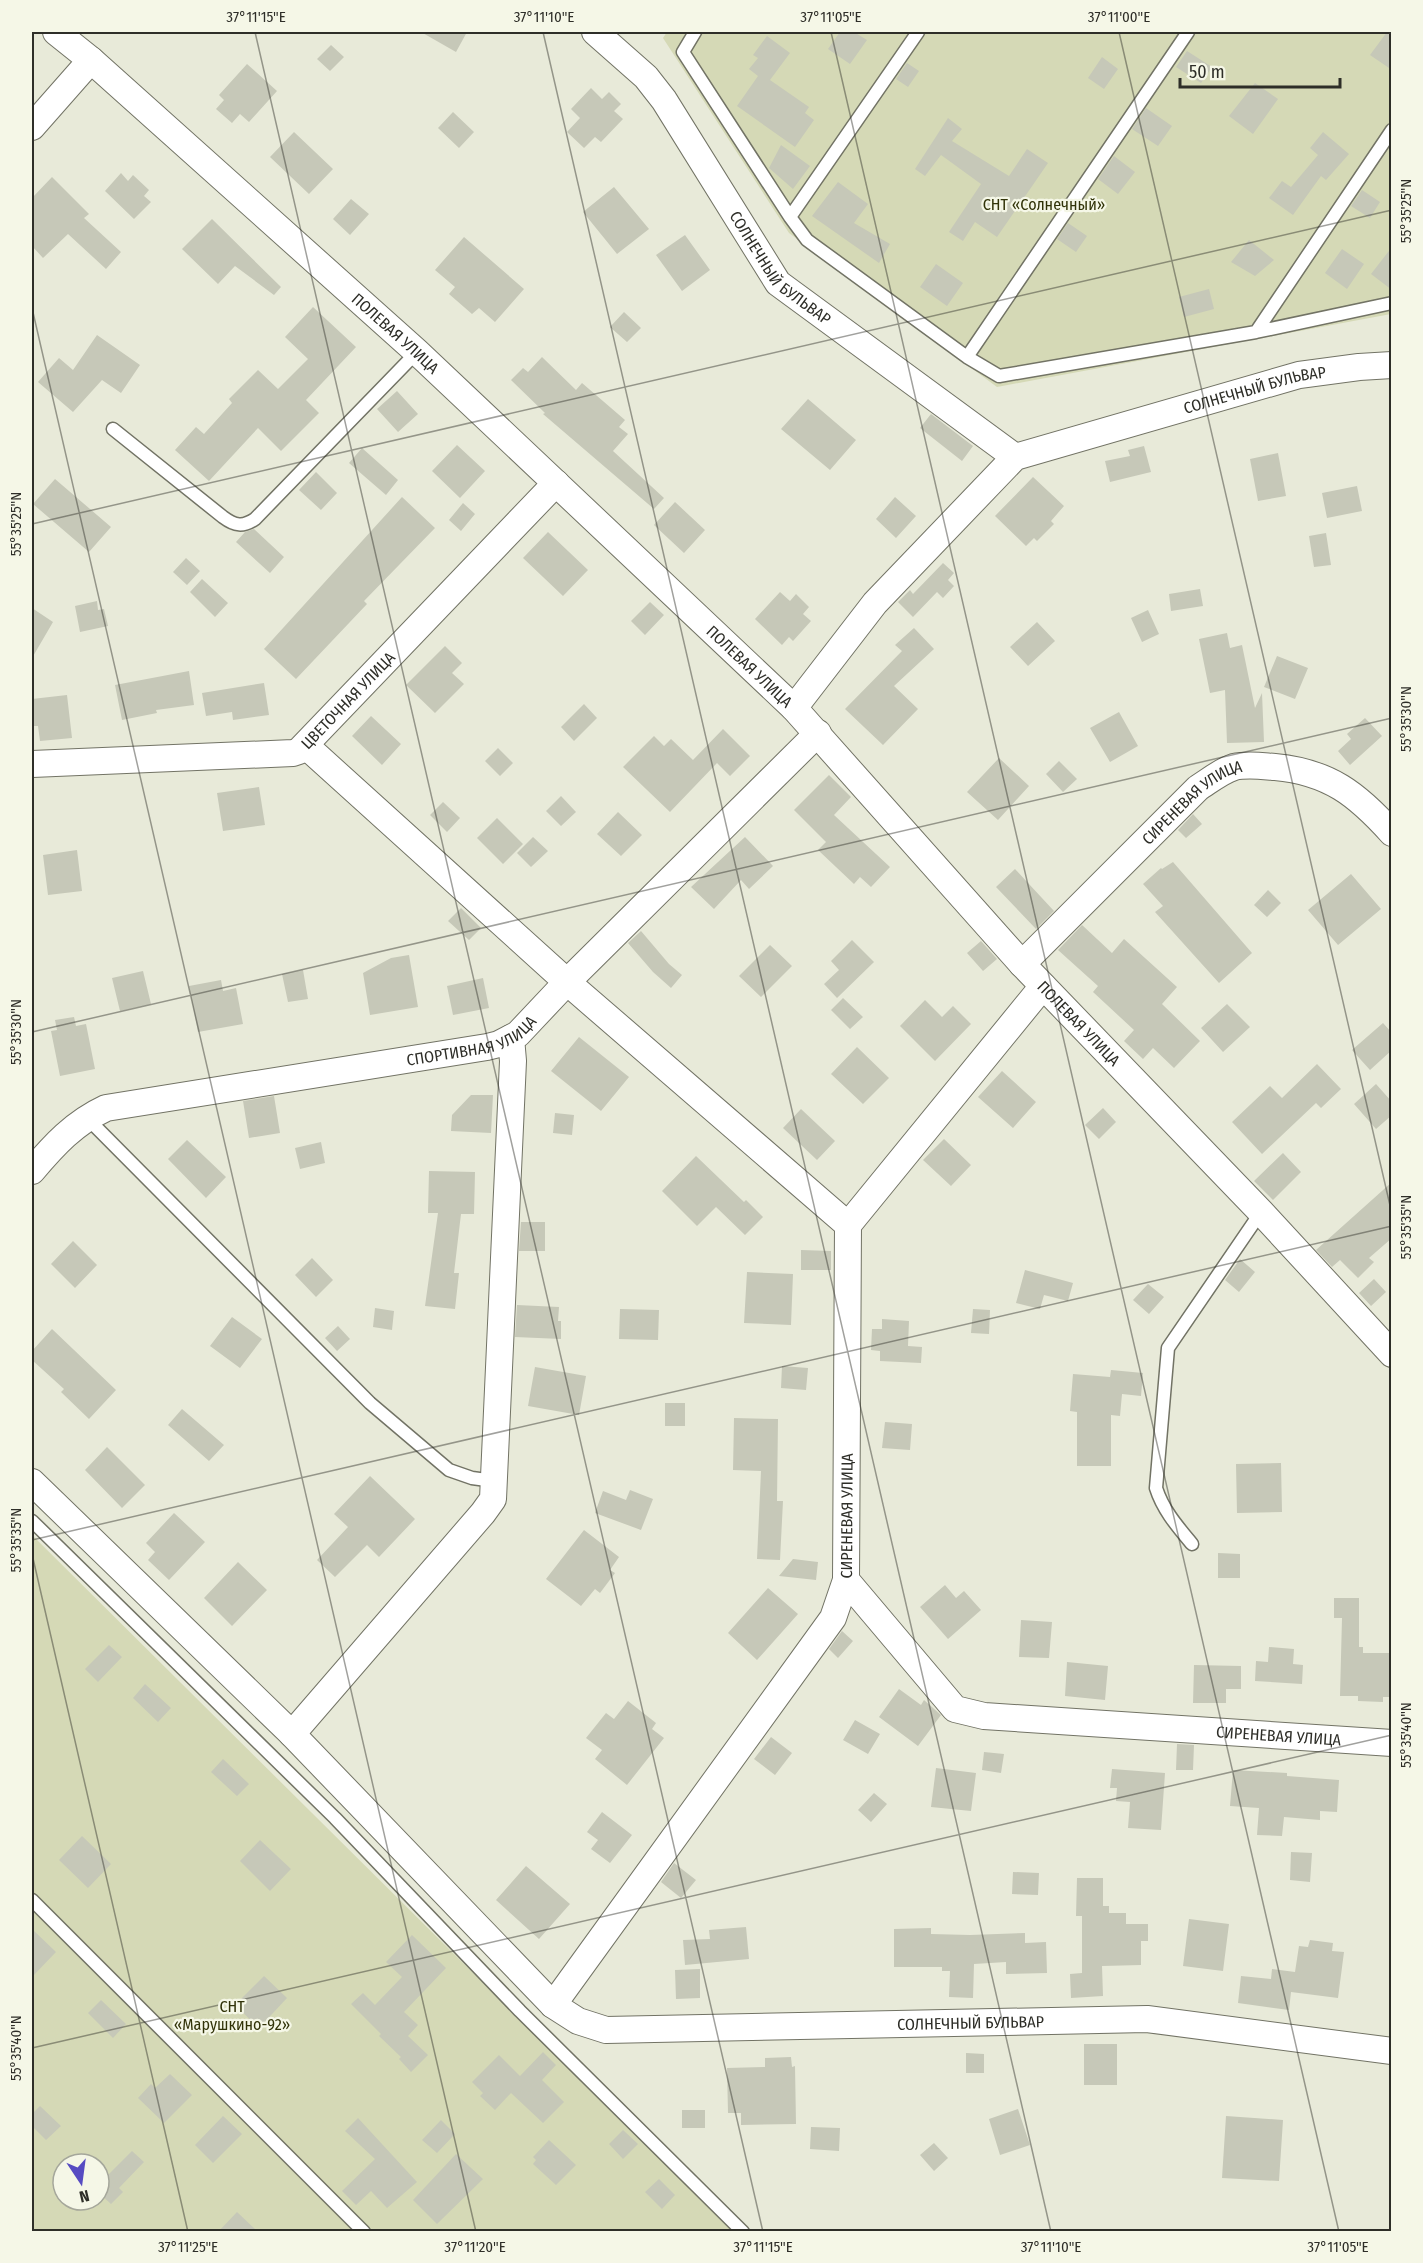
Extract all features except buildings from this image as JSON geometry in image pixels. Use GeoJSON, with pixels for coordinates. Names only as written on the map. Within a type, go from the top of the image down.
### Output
{"type":"FeatureCollection","features":[{"type":"Feature","properties":{"kind":"street","name":"ПОЛЕВАЯ УЛИЦА"},"geometry":{"type":"LineString","coordinates":[[56,32],[91,60],[417,352],[794,708],[1022,964],[1261,1212],[1392,1354]]}},
{"type":"Feature","properties":{"kind":"street","name":"СОЛНЕЧНЫЙ БУЛЬВАР"},"geometry":{"type":"LineString","coordinates":[[595,32],[646,77],[664,100],[778,283],[1016,458]]}},
{"type":"Feature","properties":{"kind":"street"},"geometry":{"type":"LineString","coordinates":[[32,128],[91,60]]}},
{"type":"Feature","properties":{"kind":"street","name":"СОЛНЕЧНЫЙ БУЛЬВАР"},"geometry":{"type":"LineString","coordinates":[[794,708],[875,603],[1016,458],[1299,375],[1392,365]]}},
{"type":"Feature","properties":{"kind":"street","name":"ЦВЕТОЧНАЯ УЛИЦА"},"geometry":{"type":"LineString","coordinates":[[32,764],[293,753],[306,746],[556,483]]}},
{"type":"Feature","properties":{"kind":"street","name":"СПОРТИВНАЯ УЛИЦА"},"geometry":{"type":"LineString","coordinates":[[32,1171],[60,1139],[86,1117],[119,1105],[487,1047],[511,1038],[518,1034],[567,982],[818,733]]}},
{"type":"Feature","properties":{"kind":"street"},"geometry":{"type":"LineString","coordinates":[[306,746],[567,982],[848,1225],[1043,986]]}},
{"type":"Feature","properties":{"kind":"street","name":"СИРЕНЕВАЯ УЛИЦА"},"geometry":{"type":"LineString","coordinates":[[1022,964],[1198,788],[1233,768],[1251,765],[1313,773],[1338,784],[1358,798],[1392,833]]}},
{"type":"Feature","properties":{"kind":"street"},"geometry":{"type":"LineString","coordinates":[[292,1734],[493,1499],[513,1061],[511,1038]]}},
{"type":"Feature","properties":{"kind":"street","name":"СИРЕНЕВАЯ УЛИЦА"},"geometry":{"type":"LineString","coordinates":[[848,1225],[846,1580],[955,1709],[984,1716],[1392,1743]]}},
{"type":"Feature","properties":{"kind":"street","name":"СОЛНЕЧНЫЙ БУЛЬВАР"},"geometry":{"type":"LineString","coordinates":[[32,1482],[292,1734],[553,2005],[578,2021],[606,2030],[1147,2019],[1392,2051]]}},
{"type":"Feature","properties":{"kind":"street"},"geometry":{"type":"LineString","coordinates":[[553,2005],[828,1626],[846,1580]]}},
{"type":"Feature","properties":{"kind":"lane"},"geometry":{"type":"LineString","coordinates":[[695,32],[683,52],[807,240],[967,357],[999,376],[1256,332],[1392,303]]}},
{"type":"Feature","properties":{"kind":"lane"},"geometry":{"type":"LineString","coordinates":[[790,217],[918,32]]}},
{"type":"Feature","properties":{"kind":"lane"},"geometry":{"type":"LineString","coordinates":[[967,357],[1188,32]]}},
{"type":"Feature","properties":{"kind":"lane"},"geometry":{"type":"LineString","coordinates":[[1256,332],[1392,130]]}},
{"type":"Feature","properties":{"kind":"lane"},"geometry":{"type":"LineString","coordinates":[[113,429],[224,517],[238,525],[246,525],[255,519],[417,352]]}},
{"type":"Feature","properties":{"kind":"lane"},"geometry":{"type":"LineString","coordinates":[[86,1117],[370,1403],[449,1470],[472,1478],[494,1481]]}},
{"type":"Feature","properties":{"kind":"lane"},"geometry":{"type":"LineString","coordinates":[[1192,1544],[1171,1519],[1161,1503],[1156,1488],[1168,1348],[1261,1212]]}},
{"type":"Feature","properties":{"kind":"lane"},"geometry":{"type":"LineString","coordinates":[[32,1521],[335,1818],[519,2011],[743,2232]]}},
{"type":"Feature","properties":{"kind":"lane"},"geometry":{"type":"LineString","coordinates":[[32,1900],[364,2232]]}},
{"type":"Feature","properties":{"kind":"green space","name":"СНТ «Солнечный»"},"geometry":{"type":"Polygon","coordinates":[[[667,32],[1391,32],[1391,314],[997,387],[789,233],[663,38],[667,32]]]}},
{"type":"Feature","properties":{"kind":"green space","name":"СНТ «Марушкино-92»"},"geometry":{"type":"Polygon","coordinates":[[[32,1535],[733,2231],[32,2231],[32,1535]]]}}]}
